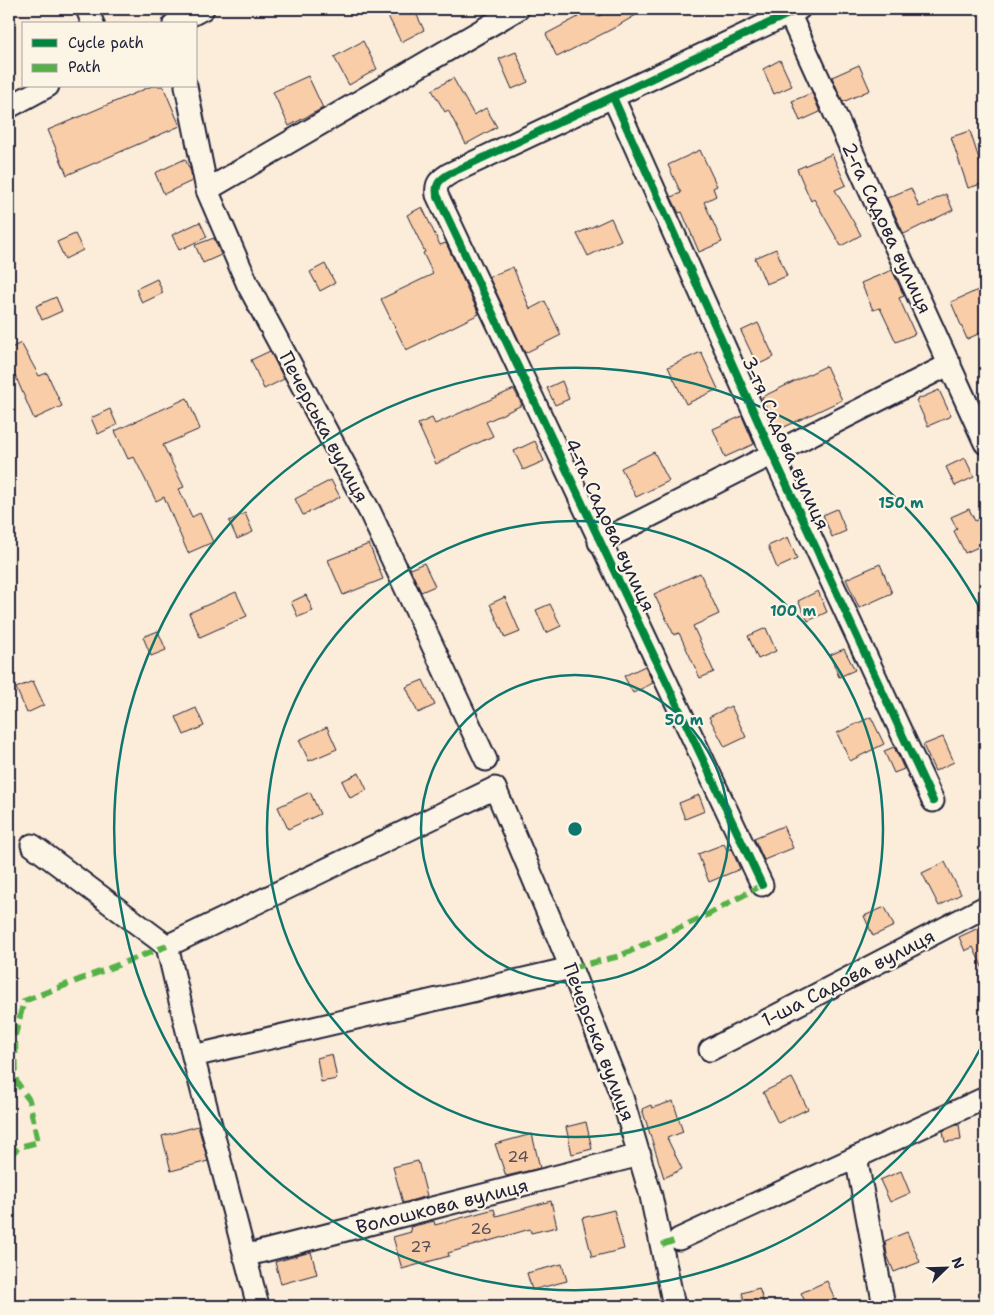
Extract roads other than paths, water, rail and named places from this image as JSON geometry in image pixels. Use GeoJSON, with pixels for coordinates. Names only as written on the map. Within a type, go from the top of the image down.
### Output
{"type":"FeatureCollection","features":[{"type":"Feature","properties":{"kind":"street"},"geometry":{"type":"LineString","coordinates":[[87,9],[92,22]]}},
{"type":"Feature","properties":{"kind":"street"},"geometry":{"type":"LineString","coordinates":[[178,22],[203,9]]}},
{"type":"Feature","properties":{"kind":"street"},"geometry":{"type":"LineString","coordinates":[[207,190],[518,9]]}},
{"type":"Feature","properties":{"kind":"street"},"geometry":{"type":"LineString","coordinates":[[613,97],[794,11]]}},
{"type":"Feature","properties":{"kind":"street","name":"2-га Садова вулиця"},"geometry":{"type":"LineString","coordinates":[[794,11],[985,443]]}},
{"type":"Feature","properties":{"kind":"street"},"geometry":{"type":"LineString","coordinates":[[9,106],[44,88]]}},
{"type":"Feature","properties":{"kind":"street","name":"Печерська вулиця"},"geometry":{"type":"LineString","coordinates":[[186,88],[207,190],[248,285],[370,512],[486,760]]}},
{"type":"Feature","properties":{"kind":"street","name":"4-та Садова вулиця"},"geometry":{"type":"LineString","coordinates":[[613,97],[442,178],[436,188],[437,195],[762,885]]}},
{"type":"Feature","properties":{"kind":"street","name":"3-тя Садова вулиця"},"geometry":{"type":"LineString","coordinates":[[613,97],[772,453],[933,801]]}},
{"type":"Feature","properties":{"kind":"street"},"geometry":{"type":"LineString","coordinates":[[600,542],[950,364]]}},
{"type":"Feature","properties":{"kind":"street","name":"Печерська вулиця"},"geometry":{"type":"LineString","coordinates":[[167,946],[495,788],[571,968],[622,1097],[652,1196],[674,1306]]}},
{"type":"Feature","properties":{"kind":"street"},"geometry":{"type":"LineString","coordinates":[[32,845],[167,946],[193,1056],[258,1306]]}},
{"type":"Feature","properties":{"kind":"street","name":"1-ша Садова вулиця"},"geometry":{"type":"LineString","coordinates":[[710,1050],[985,907]]}},
{"type":"Feature","properties":{"kind":"street"},"geometry":{"type":"LineString","coordinates":[[193,1056],[571,968]]}},
{"type":"Feature","properties":{"kind":"street"},"geometry":{"type":"LineString","coordinates":[[679,1239],[985,1098]]}},
{"type":"Feature","properties":{"kind":"street","name":"Волошкова вулиця"},"geometry":{"type":"LineString","coordinates":[[244,1256],[640,1155]]}},
{"type":"Feature","properties":{"kind":"street"},"geometry":{"type":"LineString","coordinates":[[856,1157],[884,1306]]}}]}
